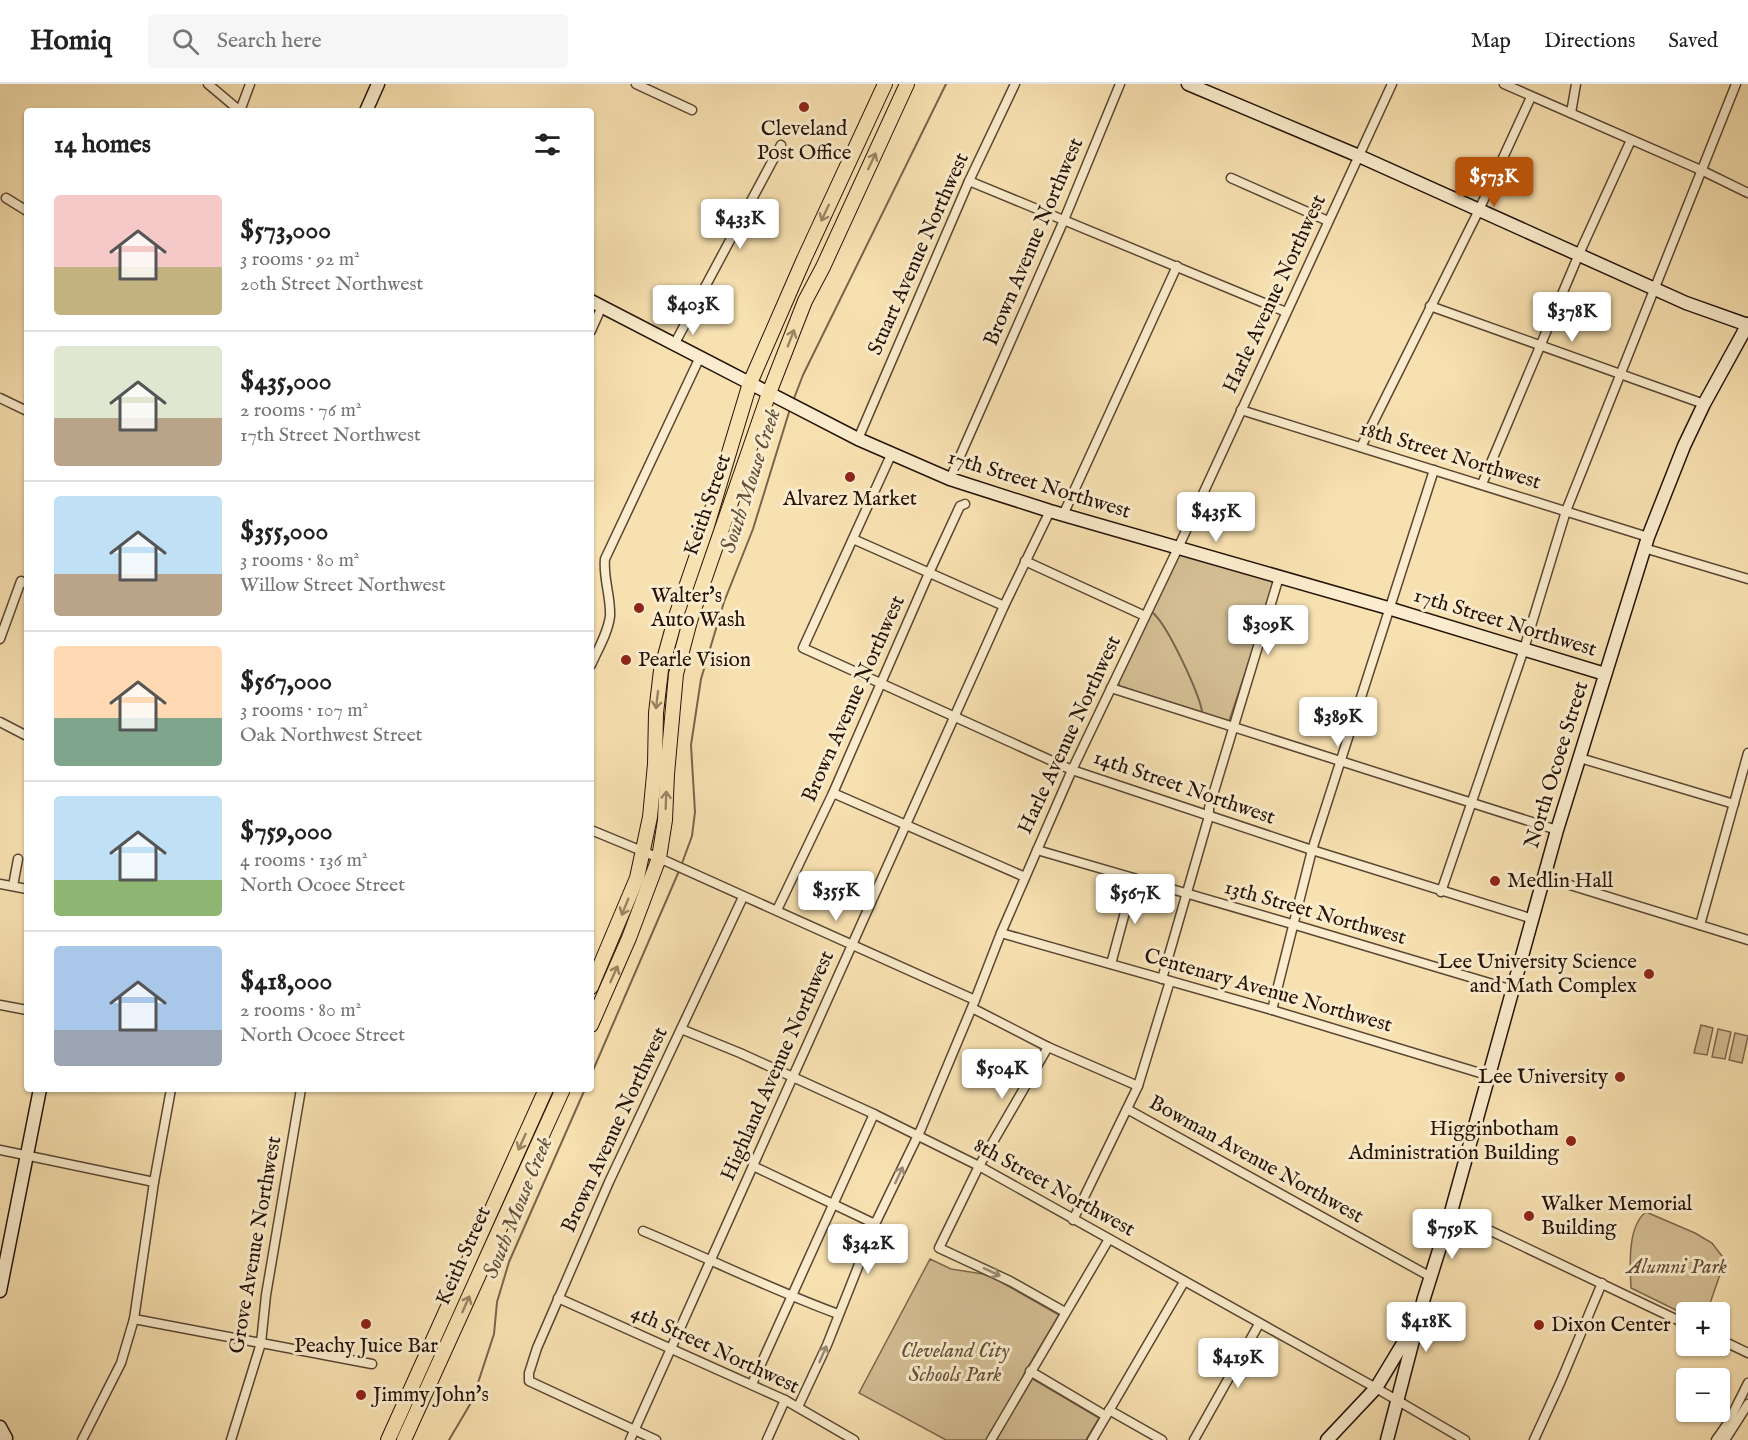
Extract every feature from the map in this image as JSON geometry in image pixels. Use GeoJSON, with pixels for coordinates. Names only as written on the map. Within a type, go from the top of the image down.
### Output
{"type":"FeatureCollection","features":[{"type":"Feature","properties":{"kind":"main road"},"geometry":{"type":"LineString","coordinates":[[884,85],[898,84]]}},
{"type":"Feature","properties":{"kind":"main road","name":"Keith Street"},"geometry":{"type":"LineString","coordinates":[[594,1018],[629,938],[659,858],[665,820],[676,674],[690,621],[775,395],[807,298],[907,84]]}},
{"type":"Feature","properties":{"kind":"main road","name":"Keith Street"},"geometry":{"type":"LineString","coordinates":[[594,980],[637,878],[650,817],[661,670],[750,383],[884,85]]}},
{"type":"Feature","properties":{"kind":"main road"},"geometry":{"type":"LineString","coordinates":[[781,314],[807,298]]}},
{"type":"Feature","properties":{"kind":"main road","name":"Keith Street"},"geometry":{"type":"LineString","coordinates":[[404,1440],[435,1354],[545,1092]]}},
{"type":"Feature","properties":{"kind":"main road","name":"Keith Street"},"geometry":{"type":"LineString","coordinates":[[388,1440],[435,1354],[562,1092]]}},
{"type":"Feature","properties":{"kind":"main road"},"geometry":{"type":"LineString","coordinates":[[539,1105],[553,1111]]}},
{"type":"Feature","properties":{"kind":"street"},"geometry":{"type":"LineString","coordinates":[[208,84],[236,108]]}},
{"type":"Feature","properties":{"kind":"street"},"geometry":{"type":"LineString","coordinates":[[241,108],[250,84]]}},
{"type":"Feature","properties":{"kind":"street"},"geometry":{"type":"LineString","coordinates":[[367,108],[378,84]]}},
{"type":"Feature","properties":{"kind":"street"},"geometry":{"type":"LineString","coordinates":[[636,84],[692,110]]}},
{"type":"Feature","properties":{"kind":"street","name":"Stuart Avenue Northwest"},"geometry":{"type":"LineString","coordinates":[[858,439],[969,181],[1015,84]]}},
{"type":"Feature","properties":{"kind":"street","name":"Brown Avenue Northwest"},"geometry":{"type":"LineString","coordinates":[[950,479],[1064,220],[1120,84]]}},
{"type":"Feature","properties":{"kind":"street"},"geometry":{"type":"LineString","coordinates":[[1188,84],[1359,156],[1708,313],[1748,325]]}},
{"type":"Feature","properties":{"kind":"street","name":"Harle Avenue Northwest"},"geometry":{"type":"LineString","coordinates":[[798,1407],[827,1345],[875,1224],[918,1134],[974,1004],[1001,933],[1072,770],[1178,548],[1392,84]]}},
{"type":"Feature","properties":{"kind":"street"},"geometry":{"type":"LineString","coordinates":[[1504,84],[1748,193]]}},
{"type":"Feature","properties":{"kind":"street"},"geometry":{"type":"LineString","coordinates":[[1571,113],[1576,84]]}},
{"type":"Feature","properties":{"kind":"street"},"geometry":{"type":"LineString","coordinates":[[1442,892],[1524,649],[1566,511],[1737,84]]}},
{"type":"Feature","properties":{"kind":"street"},"geometry":{"type":"LineString","coordinates":[[1361,447],[1479,210],[1531,97]]}},
{"type":"Feature","properties":{"kind":"street"},"geometry":{"type":"LineString","coordinates":[[1482,484],[1579,254],[1631,140]]}},
{"type":"Feature","properties":{"kind":"street"},"geometry":{"type":"LineString","coordinates":[[675,343],[781,145]]}},
{"type":"Feature","properties":{"kind":"street"},"geometry":{"type":"LineString","coordinates":[[1231,178],[1328,221]]}},
{"type":"Feature","properties":{"kind":"street"},"geometry":{"type":"LineString","coordinates":[[840,180],[859,188]]}},
{"type":"Feature","properties":{"kind":"street"},"geometry":{"type":"LineString","coordinates":[[969,181],[1286,312]]}},
{"type":"Feature","properties":{"kind":"street"},"geometry":{"type":"LineString","coordinates":[[6,198],[24,209]]}},
{"type":"Feature","properties":{"kind":"street"},"geometry":{"type":"LineString","coordinates":[[1063,515],[1177,266]]}},
{"type":"Feature","properties":{"kind":"street","name":"17th Street Northwest"},"geometry":{"type":"LineString","coordinates":[[597,304],[858,439],[950,479],[1063,515],[1389,608],[1605,674]]}},
{"type":"Feature","properties":{"kind":"street"},"geometry":{"type":"LineString","coordinates":[[1430,306],[1704,404]]}},
{"type":"Feature","properties":{"kind":"street","name":"North Ocoee Street"},"geometry":{"type":"LineString","coordinates":[[1387,1440],[1424,1298],[1490,1076],[1557,830],[1646,542],[1668,482],[1704,404],[1748,325]]}},
{"type":"Feature","properties":{"kind":"street"},"geometry":{"type":"LineString","coordinates":[[594,659],[607,631],[610,614],[604,572],[605,559],[700,357]]}},
{"type":"Feature","properties":{"kind":"street"},"geometry":{"type":"LineString","coordinates":[[0,398],[24,410]]}},
{"type":"Feature","properties":{"kind":"street","name":"18th Street Northwest"},"geometry":{"type":"LineString","coordinates":[[1241,410],[1566,511],[1748,579]]}},
{"type":"Feature","properties":{"kind":"street"},"geometry":{"type":"LineString","coordinates":[[891,455],[854,539],[1004,606]]}},
{"type":"Feature","properties":{"kind":"street"},"geometry":{"type":"LineString","coordinates":[[1272,1010],[1312,850],[1434,470]]}},
{"type":"Feature","properties":{"kind":"street","name":"Brown Avenue Northwest"},"geometry":{"type":"LineString","coordinates":[[777,910],[833,793],[960,506],[965,504]]}},
{"type":"Feature","properties":{"kind":"street","name":"Highland Avenue Northwest"},"geometry":{"type":"LineString","coordinates":[[630,1440],[905,824],[1004,606],[1050,511]]}},
{"type":"Feature","properties":{"kind":"street","name":"14th Street Northwest"},"geometry":{"type":"LineString","coordinates":[[854,539],[803,648],[1072,770],[1312,850],[1533,919]]}},
{"type":"Feature","properties":{"kind":"street"},"geometry":{"type":"LineString","coordinates":[[1025,561],[1145,616]]}},
{"type":"Feature","properties":{"kind":"street"},"geometry":{"type":"LineString","coordinates":[[1073,1220],[1138,1086],[1186,894],[1209,816],[1209,808],[1279,577]]}},
{"type":"Feature","properties":{"kind":"street"},"geometry":{"type":"LineString","coordinates":[[0,639],[24,582]]}},
{"type":"Feature","properties":{"kind":"street"},"geometry":{"type":"LineString","coordinates":[[676,616],[690,621]]}},
{"type":"Feature","properties":{"kind":"street"},"geometry":{"type":"LineString","coordinates":[[1111,688],[1557,830]]}},
{"type":"Feature","properties":{"kind":"street"},"geometry":{"type":"LineString","coordinates":[[0,722],[24,734]]}},
{"type":"Feature","properties":{"kind":"street"},"geometry":{"type":"LineString","coordinates":[[1700,925],[1748,753]]}},
{"type":"Feature","properties":{"kind":"street"},"geometry":{"type":"LineString","coordinates":[[1580,758],[1734,804]]}},
{"type":"Feature","properties":{"kind":"street"},"geometry":{"type":"LineString","coordinates":[[833,793],[1025,877]]}},
{"type":"Feature","properties":{"kind":"street"},"geometry":{"type":"LineString","coordinates":[[594,831],[852,944],[974,1004],[1048,1047],[1138,1086]]}},
{"type":"Feature","properties":{"kind":"street","name":"13th Street Northwest"},"geometry":{"type":"LineString","coordinates":[[1037,850],[1513,990]]}},
{"type":"Feature","properties":{"kind":"street"},"geometry":{"type":"LineString","coordinates":[[13,886],[18,859]]}},
{"type":"Feature","properties":{"kind":"street"},"geometry":{"type":"LineString","coordinates":[[1544,878],[1748,940]]}},
{"type":"Feature","properties":{"kind":"street"},"geometry":{"type":"LineString","coordinates":[[1111,964],[1134,879]]}},
{"type":"Feature","properties":{"kind":"street"},"geometry":{"type":"LineString","coordinates":[[0,884],[24,888]]}},
{"type":"Feature","properties":{"kind":"street","name":"Brown Avenue Northwest"},"geometry":{"type":"LineString","coordinates":[[635,1430],[529,1381],[529,1373],[537,1348],[609,1182],[743,897]]}},
{"type":"Feature","properties":{"kind":"street","name":"Centenary Avenue Northwest"},"geometry":{"type":"LineString","coordinates":[[1001,933],[1272,1010],[1490,1076]]}},
{"type":"Feature","properties":{"kind":"street"},"geometry":{"type":"LineString","coordinates":[[0,1005],[24,1009]]}},
{"type":"Feature","properties":{"kind":"street","name":"8th Street Northwest"},"geometry":{"type":"LineString","coordinates":[[681,1029],[741,1053],[918,1134],[1398,1400],[1465,1440]]}},
{"type":"Feature","properties":{"kind":"street"},"geometry":{"type":"LineString","coordinates":[[1048,1047],[979,1166],[939,1248],[1011,1281],[1065,1312]]}},
{"type":"Feature","properties":{"kind":"street"},"geometry":{"type":"LineString","coordinates":[[0,1291],[39,1092]]}},
{"type":"Feature","properties":{"kind":"street"},"geometry":{"type":"LineString","coordinates":[[82,1440],[121,1363],[134,1319],[154,1182],[170,1092]]}},
{"type":"Feature","properties":{"kind":"street","name":"Grove Avenue Northwest"},"geometry":{"type":"LineString","coordinates":[[231,1440],[261,1343],[268,1283],[300,1092]]}},
{"type":"Feature","properties":{"kind":"street","name":"Bowman Avenue Northwest"},"geometry":{"type":"LineString","coordinates":[[1127,1109],[1431,1277]]}},
{"type":"Feature","properties":{"kind":"street"},"geometry":{"type":"LineString","coordinates":[[752,1384],[874,1114]]}},
{"type":"Feature","properties":{"kind":"street"},"geometry":{"type":"LineString","coordinates":[[0,1150],[154,1182]]}},
{"type":"Feature","properties":{"kind":"street"},"geometry":{"type":"LineString","coordinates":[[753,1166],[875,1224]]}},
{"type":"Feature","properties":{"kind":"street"},"geometry":{"type":"LineString","coordinates":[[1451,1212],[1676,1319]]}},
{"type":"Feature","properties":{"kind":"street"},"geometry":{"type":"LineString","coordinates":[[643,1231],[712,1259],[791,1296],[838,1314]]}},
{"type":"Feature","properties":{"kind":"street"},"geometry":{"type":"LineString","coordinates":[[992,1440],[1030,1371],[1086,1281],[1108,1239]]}},
{"type":"Feature","properties":{"kind":"street"},"geometry":{"type":"LineString","coordinates":[[1092,1440],[1184,1282]]}},
{"type":"Feature","properties":{"kind":"street"},"geometry":{"type":"LineString","coordinates":[[1534,1440],[1602,1283]]}},
{"type":"Feature","properties":{"kind":"street","name":"4th Street Northwest"},"geometry":{"type":"LineString","coordinates":[[558,1298],[752,1384],[798,1407],[854,1440]]}},
{"type":"Feature","properties":{"kind":"street"},"geometry":{"type":"LineString","coordinates":[[1327,1440],[1376,1388],[1410,1332],[1424,1298]]}},
{"type":"Feature","properties":{"kind":"street"},"geometry":{"type":"LineString","coordinates":[[134,1319],[372,1364]]}},
{"type":"Feature","properties":{"kind":"street"},"geometry":{"type":"LineString","coordinates":[[1194,1440],[1259,1324]]}},
{"type":"Feature","properties":{"kind":"street"},"geometry":{"type":"LineString","coordinates":[[1730,1344],[1748,1353]]}},
{"type":"Feature","properties":{"kind":"street"},"geometry":{"type":"LineString","coordinates":[[1030,1371],[1162,1440]]}},
{"type":"Feature","properties":{"kind":"street"},"geometry":{"type":"LineString","coordinates":[[1716,1440],[1728,1423],[1748,1383]]}},
{"type":"Feature","properties":{"kind":"street"},"geometry":{"type":"LineString","coordinates":[[767,1440],[785,1400]]}},
{"type":"Feature","properties":{"kind":"street"},"geometry":{"type":"LineString","coordinates":[[1725,1440],[1748,1404]]}},
{"type":"Feature","properties":{"kind":"street"},"geometry":{"type":"LineString","coordinates":[[635,1430],[657,1440]]}},
{"type":"Feature","properties":{"kind":"green space"},"geometry":{"type":"Polygon","coordinates":[[[1178,555],[1273,581],[1273,590],[1229,721],[1119,686],[1119,680],[1178,555]]]}},
{"type":"Feature","properties":{"kind":"green space"},"geometry":{"type":"Polygon","coordinates":[[[1701,1025],[1713,1028],[1707,1055],[1694,1053],[1701,1025]]]}},
{"type":"Feature","properties":{"kind":"green space"},"geometry":{"type":"Polygon","coordinates":[[[1718,1029],[1731,1032],[1725,1059],[1712,1057],[1718,1029]]]}},
{"type":"Feature","properties":{"kind":"green space"},"geometry":{"type":"Polygon","coordinates":[[[1735,1033],[1748,1036],[1742,1063],[1729,1060],[1735,1033]]]}},
{"type":"Feature","properties":{"kind":"green space","name":"Alumni Park"},"geometry":{"type":"Polygon","coordinates":[[[1646,1212],[1695,1233],[1712,1243],[1725,1260],[1710,1302],[1676,1302],[1676,1310],[1631,1288],[1631,1247],[1640,1218],[1646,1212]]]}},
{"type":"Feature","properties":{"kind":"green space","name":"Cleveland City Schools Park"},"geometry":{"type":"Polygon","coordinates":[[[930,1259],[951,1269],[994,1278],[1059,1315],[1024,1374],[1099,1418],[1086,1440],[946,1440],[859,1393],[930,1259]]]}},
{"type":"Feature","properties":{"kind":"waterway","name":"South Mouse Creek"},"geometry":{"type":"LineString","coordinates":[[793,401],[803,375],[946,84]]}},
{"type":"Feature","properties":{"kind":"waterway","name":"South Mouse Creek"},"geometry":{"type":"LineString","coordinates":[[681,866],[692,836],[695,812],[691,745],[701,679],[724,602],[753,529],[790,409]]}},
{"type":"Feature","properties":{"kind":"waterway"},"geometry":{"type":"LineString","coordinates":[[1153,613],[1182,659],[1202,711]]}},
{"type":"Feature","properties":{"kind":"waterway","name":"South Mouse Creek"},"geometry":{"type":"LineString","coordinates":[[594,1068],[679,871]]}},
{"type":"Feature","properties":{"kind":"waterway","name":"South Mouse Creek"},"geometry":{"type":"LineString","coordinates":[[449,1440],[472,1401],[494,1334],[497,1302],[509,1262],[584,1092]]}},
{"type":"Feature","properties":{"kind":"place","name":"Cleveland Post Office"},"geometry":{"type":"Point","coordinates":[804,107]}},
{"type":"Feature","properties":{"kind":"place","name":"Alvarez Market"},"geometry":{"type":"Point","coordinates":[850,477]}},
{"type":"Feature","properties":{"kind":"place","name":"Walter's Auto Wash"},"geometry":{"type":"Point","coordinates":[639,608]}},
{"type":"Feature","properties":{"kind":"place","name":"Pearle Vision"},"geometry":{"type":"Point","coordinates":[626,660]}},
{"type":"Feature","properties":{"kind":"place","name":"Medlin Hall"},"geometry":{"type":"Point","coordinates":[1495,881]}},
{"type":"Feature","properties":{"kind":"place","name":"Lee University Science and Math Complex"},"geometry":{"type":"Point","coordinates":[1649,974]}},
{"type":"Feature","properties":{"kind":"place","name":"Lee University"},"geometry":{"type":"Point","coordinates":[1620,1077]}},
{"type":"Feature","properties":{"kind":"place","name":"Higginbotham Administration Building"},"geometry":{"type":"Point","coordinates":[1571,1141]}},
{"type":"Feature","properties":{"kind":"place","name":"Walker Memorial Building"},"geometry":{"type":"Point","coordinates":[1529,1216]}},
{"type":"Feature","properties":{"kind":"place","name":"Peachy Juice Bar"},"geometry":{"type":"Point","coordinates":[366,1324]}},
{"type":"Feature","properties":{"kind":"place","name":"Dixon Center"},"geometry":{"type":"Point","coordinates":[1539,1325]}},
{"type":"Feature","properties":{"kind":"place","name":"Jimmy John's"},"geometry":{"type":"Point","coordinates":[361,1395]}}]}
